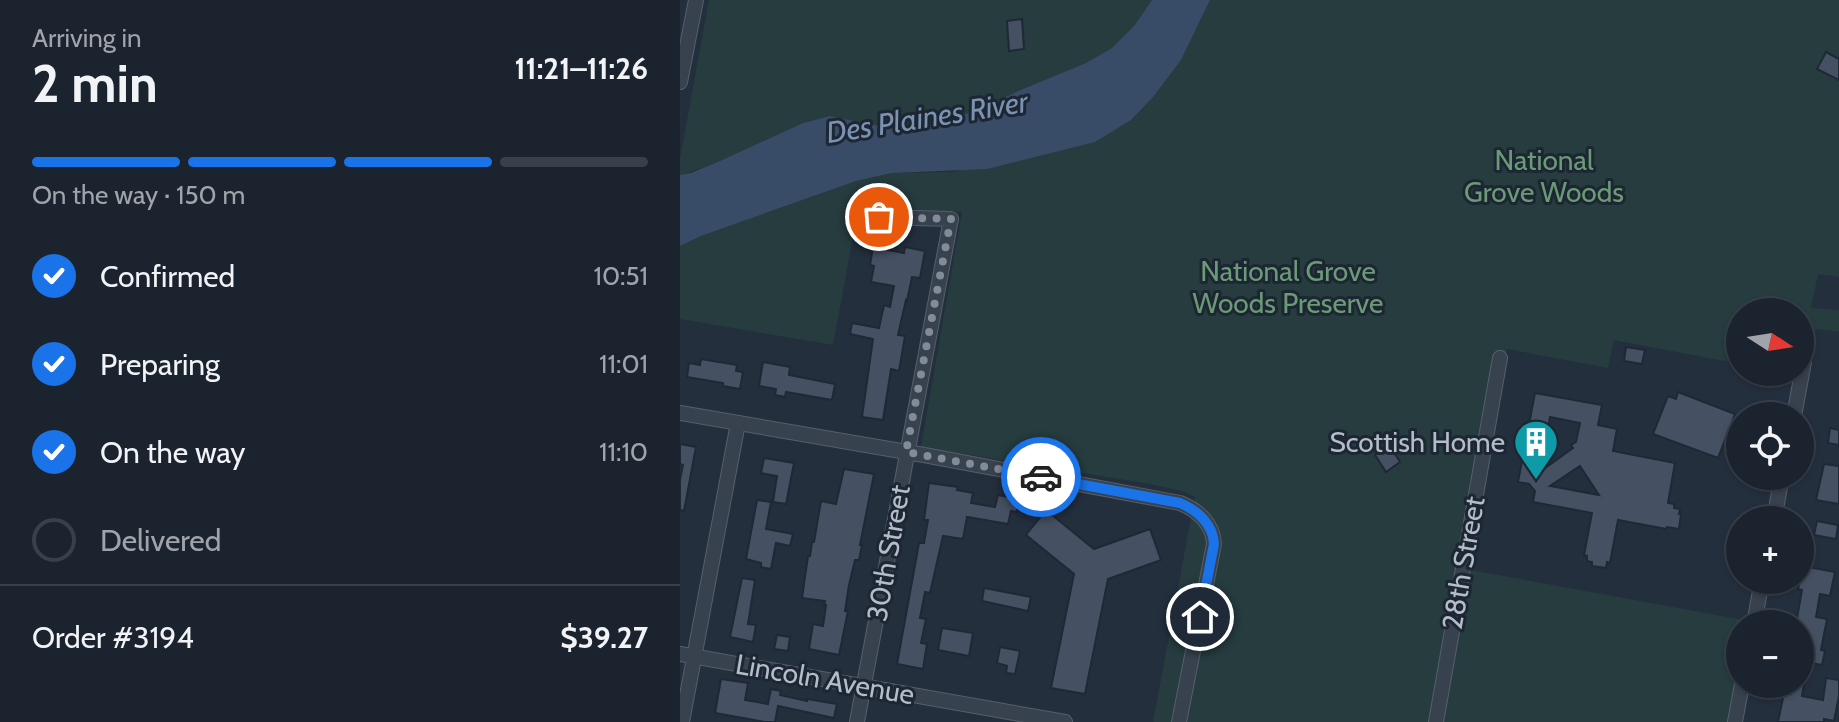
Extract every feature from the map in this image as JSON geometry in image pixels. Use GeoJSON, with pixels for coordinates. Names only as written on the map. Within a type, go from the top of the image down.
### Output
{"type":"FeatureCollection","features":[{"type":"Feature","properties":{"kind":"street"},"geometry":{"type":"LineString","coordinates":[[680,82],[696,0]]}},
{"type":"Feature","properties":{"kind":"street","name":"30th Street"},"geometry":{"type":"LineString","coordinates":[[857,722],[951,219],[879,217]]}},
{"type":"Feature","properties":{"kind":"street","name":"28th Street"},"geometry":{"type":"LineString","coordinates":[[1436,722],[1500,358]]}},
{"type":"Feature","properties":{"kind":"street"},"geometry":{"type":"LineString","coordinates":[[680,413],[1189,506],[1214,536],[1211,565],[1179,722]]}},
{"type":"Feature","properties":{"kind":"street"},"geometry":{"type":"LineString","coordinates":[[682,722],[687,655],[738,423]]}},
{"type":"Feature","properties":{"kind":"street","name":"Lincoln Avenue"},"geometry":{"type":"LineString","coordinates":[[687,655],[1065,722]]}},
{"type":"Feature","properties":{"kind":"street"},"geometry":{"type":"LineString","coordinates":[[1735,722],[1739,698]]}},
{"type":"Feature","properties":{"kind":"green space"},"geometry":{"type":"Polygon","coordinates":[[[709,0],[1152,0],[1134,26],[1112,48],[1086,63],[979,110],[928,125],[884,127],[830,116],[803,123],[680,176],[680,159],[709,0]]]}},
{"type":"Feature","properties":{"kind":"green space","name":"National Grove Woods"},"geometry":{"type":"Polygon","coordinates":[[[1210,0],[1839,0],[1839,277],[1818,274],[1813,298],[1726,298],[1726,361],[1614,340],[1608,368],[1507,349],[1466,569],[1726,617],[1726,698],[1735,698],[1730,722],[1153,722],[1195,497],[1150,484],[921,447],[962,212],[858,210],[833,345],[680,319],[680,246],[856,181],[892,173],[953,172],[1131,120],[1181,60],[1210,0]]]}},
{"type":"Feature","properties":{"kind":"green space","name":"National Grove Woods"},"geometry":{"type":"Polygon","coordinates":[[[1814,308],[1839,310],[1839,332],[1814,329],[1814,308]]]}},
{"type":"Feature","properties":{"kind":"water"},"geometry":{"type":"Polygon","coordinates":[[[1152,0],[1210,0],[1181,60],[1154,96],[1131,120],[1095,142],[987,169],[892,173],[856,181],[680,246],[680,175],[722,160],[803,123],[830,116],[884,127],[928,125],[979,110],[1086,63],[1112,48],[1134,26],[1152,0]]]}},
{"type":"Feature","properties":{"kind":"building"},"geometry":{"type":"Polygon","coordinates":[[[1022,19],[1024,49],[1009,51],[1007,21],[1022,19]]]}},
{"type":"Feature","properties":{"kind":"building"},"geometry":{"type":"Polygon","coordinates":[[[1826,52],[1839,59],[1839,80],[1817,69],[1826,52]]]}},
{"type":"Feature","properties":{"kind":"building"},"geometry":{"type":"Polygon","coordinates":[[[873,247],[904,253],[905,247],[925,251],[920,278],[912,277],[906,300],[898,335],[905,336],[899,371],[891,369],[883,420],[862,417],[873,339],[850,334],[852,323],[879,328],[884,305],[890,307],[894,286],[871,282],[873,247]]]}},
{"type":"Feature","properties":{"kind":"building"},"geometry":{"type":"Polygon","coordinates":[[[1626,347],[1645,350],[1642,364],[1624,361],[1626,347]]]}},
{"type":"Feature","properties":{"kind":"building"},"geometry":{"type":"Polygon","coordinates":[[[701,359],[737,365],[736,371],[743,372],[740,389],[687,377],[689,363],[700,365],[701,359]]]}},
{"type":"Feature","properties":{"kind":"building"},"geometry":{"type":"Polygon","coordinates":[[[763,362],[790,367],[789,375],[835,384],[832,400],[786,392],[785,397],[775,395],[776,389],[759,386],[763,362]]]}},
{"type":"Feature","properties":{"kind":"building"},"geometry":{"type":"Polygon","coordinates":[[[1678,392],[1726,411],[1726,437],[1718,458],[1653,434],[1668,396],[1676,399],[1678,392]]]}},
{"type":"Feature","properties":{"kind":"building","name":"Scottish Home"},"geometry":{"type":"Polygon","coordinates":[[[1535,393],[1602,405],[1598,425],[1617,429],[1613,451],[1675,463],[1668,503],[1680,509],[1679,529],[1618,520],[1610,563],[1607,562],[1606,568],[1592,566],[1584,555],[1592,513],[1533,502],[1535,491],[1529,484],[1518,482],[1535,393]],[[1550,417],[1541,471],[1573,448],[1571,445],[1576,442],[1580,423],[1550,417]],[[1580,466],[1550,486],[1599,495],[1580,466]]]}},
{"type":"Feature","properties":{"kind":"building"},"geometry":{"type":"Polygon","coordinates":[[[1830,428],[1839,430],[1839,445],[1828,443],[1830,428]]]}},
{"type":"Feature","properties":{"kind":"building"},"geometry":{"type":"Polygon","coordinates":[[[680,444],[696,447],[684,511],[680,510],[683,465],[680,464],[680,444]]]}},
{"type":"Feature","properties":{"kind":"building"},"geometry":{"type":"Polygon","coordinates":[[[1390,446],[1400,462],[1386,472],[1375,455],[1390,446]]]}},
{"type":"Feature","properties":{"kind":"building"},"geometry":{"type":"Polygon","coordinates":[[[764,458],[794,463],[786,504],[773,502],[777,476],[761,473],[764,458]]]}},
{"type":"Feature","properties":{"kind":"building"},"geometry":{"type":"Polygon","coordinates":[[[1824,464],[1839,466],[1839,504],[1816,500],[1824,464]]]}},
{"type":"Feature","properties":{"kind":"building"},"geometry":{"type":"Polygon","coordinates":[[[844,469],[874,474],[859,560],[855,560],[849,585],[845,611],[848,611],[839,655],[809,649],[813,624],[823,626],[826,605],[825,601],[802,598],[821,501],[836,504],[844,469]]]}},
{"type":"Feature","properties":{"kind":"building"},"geometry":{"type":"Polygon","coordinates":[[[929,483],[958,487],[957,490],[973,493],[971,503],[995,507],[998,495],[1019,499],[1017,512],[1011,511],[1008,524],[967,517],[963,539],[943,536],[930,593],[925,592],[920,618],[926,619],[921,643],[927,644],[923,669],[897,664],[919,543],[924,543],[929,483]]]}},
{"type":"Feature","properties":{"kind":"building"},"geometry":{"type":"Polygon","coordinates":[[[757,500],[771,502],[766,529],[793,534],[790,546],[776,543],[771,569],[746,559],[757,500]]]}},
{"type":"Feature","properties":{"kind":"building"},"geometry":{"type":"Polygon","coordinates":[[[1046,510],[1094,549],[1150,529],[1161,560],[1108,579],[1085,694],[1051,688],[1074,574],[1026,535],[1046,510]]]}},
{"type":"Feature","properties":{"kind":"building"},"geometry":{"type":"Polygon","coordinates":[[[1817,521],[1838,525],[1836,539],[1814,535],[1817,521]]]}},
{"type":"Feature","properties":{"kind":"building"},"geometry":{"type":"Polygon","coordinates":[[[1814,568],[1835,572],[1830,596],[1820,594],[1816,617],[1827,619],[1821,650],[1825,651],[1822,665],[1814,664],[1814,610],[1798,610],[1801,594],[1814,594],[1814,568]]]}},
{"type":"Feature","properties":{"kind":"building"},"geometry":{"type":"Polygon","coordinates":[[[742,578],[755,580],[748,624],[756,625],[753,642],[730,637],[742,578]]]}},
{"type":"Feature","properties":{"kind":"building"},"geometry":{"type":"Polygon","coordinates":[[[984,588],[1031,597],[1028,611],[982,601],[984,588]]]}},
{"type":"Feature","properties":{"kind":"building"},"geometry":{"type":"Polygon","coordinates":[[[942,628],[973,633],[969,656],[938,650],[942,628]]]}},
{"type":"Feature","properties":{"kind":"building"},"geometry":{"type":"Polygon","coordinates":[[[777,635],[790,637],[788,651],[774,649],[777,635]]]}},
{"type":"Feature","properties":{"kind":"building"},"geometry":{"type":"Polygon","coordinates":[[[1000,647],[1020,651],[1015,674],[1006,673],[1007,666],[997,663],[1000,647]]]}},
{"type":"Feature","properties":{"kind":"building"},"geometry":{"type":"Polygon","coordinates":[[[1826,678],[1839,680],[1834,721],[1778,722],[1783,698],[1823,700],[1826,678]]]}},
{"type":"Feature","properties":{"kind":"building"},"geometry":{"type":"Polygon","coordinates":[[[721,679],[748,683],[745,700],[768,704],[771,689],[781,691],[780,695],[837,704],[834,718],[778,706],[775,722],[715,713],[721,679]]]}},
{"type":"Feature","properties":{"kind":"way so far"},"geometry":{"type":"LineString","coordinates":[[879,217],[951,219],[906,452],[1041,477]]}},
{"type":"Feature","properties":{"kind":"place","name":"Scottish Home"},"geometry":{"type":"Point","coordinates":[1536,481]}},
{"type":"Feature","properties":{"kind":"route"},"geometry":{"type":"LineString","coordinates":[[1041,477],[1180,503],[1195,511],[1214,536],[1200,617]]}},
{"type":"Feature","properties":{"kind":"water label","name":"Des Plaines River"},"geometry":{"type":"Point","coordinates":[927,117]}},
{"type":"Feature","properties":{"kind":"park label","name":"National Grove Woods Preserve"},"geometry":{"type":"Point","coordinates":[1288,287]}}]}
